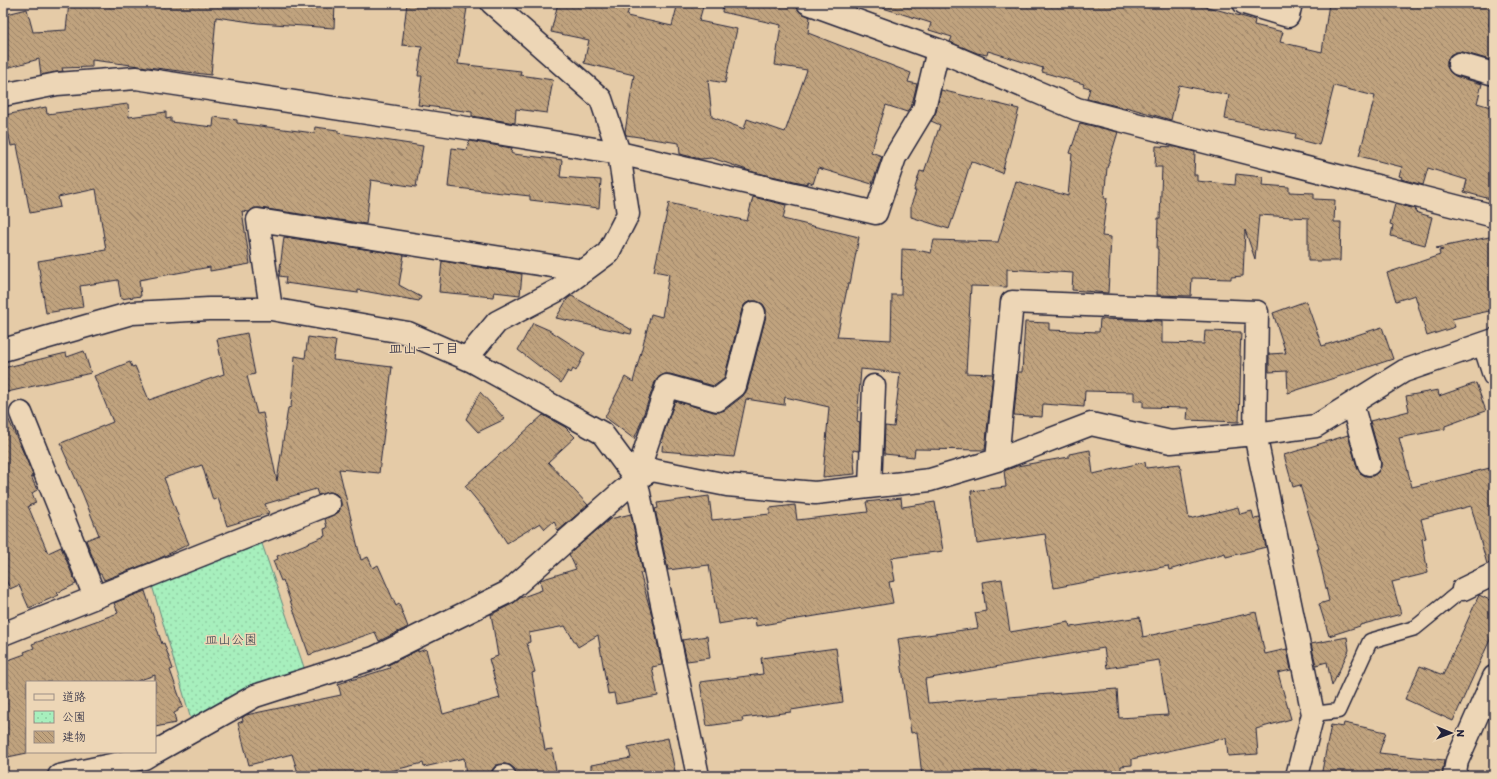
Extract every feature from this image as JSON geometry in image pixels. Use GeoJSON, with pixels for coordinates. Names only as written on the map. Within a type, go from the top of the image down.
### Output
{"type":"FeatureCollection","features":[{"type":"Feature","properties":{"kind":"street"},"geometry":{"type":"LineString","coordinates":[[467,358],[497,322],[558,290],[608,253],[628,214],[619,153],[601,98],[492,3]]}},
{"type":"Feature","properties":{"kind":"street"},"geometry":{"type":"LineString","coordinates":[[808,3],[938,50],[1077,109],[1494,216]]}},
{"type":"Feature","properties":{"kind":"street"},"geometry":{"type":"LineString","coordinates":[[1244,3],[1288,16],[1291,3]]}},
{"type":"Feature","properties":{"kind":"street"},"geometry":{"type":"LineString","coordinates":[[3,95],[57,84],[136,78],[480,130],[619,153],[876,213],[895,157],[924,109],[938,50]]}},
{"type":"Feature","properties":{"kind":"street"},"geometry":{"type":"LineString","coordinates":[[1459,64],[1494,74]]}},
{"type":"Feature","properties":{"kind":"street"},"geometry":{"type":"LineString","coordinates":[[271,309],[258,220],[584,271]]}},
{"type":"Feature","properties":{"kind":"street"},"geometry":{"type":"LineString","coordinates":[[997,460],[1012,302],[1257,312],[1254,434],[1314,714],[1297,776]]}},
{"type":"Feature","properties":{"kind":"street"},"geometry":{"type":"LineString","coordinates":[[3,350],[132,313],[209,309],[271,309],[408,333],[467,358],[602,433],[636,479],[698,776]]}},
{"type":"Feature","properties":{"kind":"street"},"geometry":{"type":"LineString","coordinates":[[636,479],[667,386],[717,400],[735,386],[754,313]]}},
{"type":"Feature","properties":{"kind":"street"},"geometry":{"type":"LineString","coordinates":[[156,751],[255,696],[374,658],[508,592],[636,479],[652,470],[727,485],[815,493],[870,487],[930,480],[997,460],[1091,424],[1171,442],[1316,426],[1404,371],[1489,342],[1494,375]]}},
{"type":"Feature","properties":{"kind":"street"},"geometry":{"type":"LineString","coordinates":[[870,487],[874,386]]}},
{"type":"Feature","properties":{"kind":"street"},"geometry":{"type":"LineString","coordinates":[[1352,404],[1369,464]]}},
{"type":"Feature","properties":{"kind":"street"},"geometry":{"type":"LineString","coordinates":[[21,413],[95,597]]}},
{"type":"Feature","properties":{"kind":"street"},"geometry":{"type":"LineString","coordinates":[[3,634],[329,504]]}},
{"type":"Feature","properties":{"kind":"street"},"geometry":{"type":"LineString","coordinates":[[1463,589],[1494,574]]}},
{"type":"Feature","properties":{"kind":"street"},"geometry":{"type":"LineString","coordinates":[[1454,776],[1457,761],[1494,677]]}},
{"type":"Feature","properties":{"kind":"street"},"geometry":{"type":"LineString","coordinates":[[59,776],[144,758],[153,753]]}},
{"type":"Feature","properties":{"kind":"lane"},"geometry":{"type":"LineString","coordinates":[[1314,714],[1338,711],[1370,641],[1415,628],[1463,589]]}},
{"type":"Feature","properties":{"kind":"green space","name":"皿山公園"},"geometry":{"type":"Polygon","coordinates":[[[258,532],[308,679],[194,730],[149,575],[258,532]]]}},
{"type":"Feature","properties":{"kind":"building"},"geometry":{"type":"Polygon","coordinates":[[[69,3],[335,3],[334,28],[258,23],[216,17],[211,75],[92,60],[92,67],[62,68],[63,71],[41,75],[39,59],[3,69],[3,15],[27,9],[33,32],[66,30],[69,3]]]}},
{"type":"Feature","properties":{"kind":"building"},"geometry":{"type":"Polygon","coordinates":[[[407,3],[453,3],[453,6],[467,8],[458,64],[521,71],[520,75],[553,80],[547,113],[516,109],[515,123],[472,116],[472,112],[418,105],[422,76],[418,76],[422,47],[402,45],[407,3]]]}},
{"type":"Feature","properties":{"kind":"building"},"geometry":{"type":"Polygon","coordinates":[[[558,3],[630,3],[627,16],[672,26],[678,3],[704,3],[699,21],[737,29],[725,83],[708,80],[712,117],[744,129],[747,119],[785,132],[807,70],[775,65],[781,25],[722,12],[723,3],[796,3],[799,11],[810,17],[808,33],[911,73],[908,82],[917,84],[912,104],[907,112],[886,105],[871,152],[882,156],[872,184],[818,168],[813,184],[808,182],[808,184],[753,172],[712,158],[700,159],[680,154],[679,143],[626,135],[625,132],[634,75],[584,63],[589,40],[551,32],[558,3]]]}},
{"type":"Feature","properties":{"kind":"building"},"geometry":{"type":"Polygon","coordinates":[[[883,3],[1193,3],[1255,20],[1254,25],[1283,32],[1280,42],[1322,52],[1329,3],[1492,3],[1489,26],[1494,28],[1494,61],[1462,52],[1456,52],[1450,55],[1447,61],[1447,67],[1455,76],[1482,84],[1477,103],[1494,108],[1494,200],[1464,192],[1467,180],[1428,168],[1423,185],[1401,179],[1402,177],[1399,176],[1402,167],[1359,156],[1375,96],[1334,86],[1319,145],[1295,139],[1296,134],[1225,119],[1229,95],[1179,85],[1171,120],[1126,107],[1087,99],[1090,88],[1083,86],[1084,84],[1042,72],[1043,68],[988,51],[987,55],[977,53],[950,42],[952,37],[929,30],[931,23],[883,8],[883,3]]]}},
{"type":"Feature","properties":{"kind":"building"},"geometry":{"type":"Polygon","coordinates":[[[941,90],[1019,109],[1002,173],[971,161],[949,229],[911,217],[911,205],[916,191],[914,191],[920,171],[924,172],[940,125],[931,121],[936,112],[941,90]]]}},
{"type":"Feature","properties":{"kind":"building"},"geometry":{"type":"Polygon","coordinates":[[[128,104],[129,117],[166,112],[166,119],[171,118],[171,122],[213,127],[214,117],[237,120],[237,123],[314,133],[315,127],[338,130],[338,133],[423,146],[416,187],[371,180],[366,224],[260,208],[254,208],[249,212],[242,211],[250,264],[210,271],[210,267],[139,280],[141,296],[121,299],[118,280],[80,286],[83,307],[46,313],[38,261],[106,250],[96,189],[58,197],[60,207],[30,213],[17,145],[11,146],[5,115],[46,107],[47,114],[128,104]]]}},
{"type":"Feature","properties":{"kind":"building"},"geometry":{"type":"Polygon","coordinates":[[[1080,123],[1118,132],[1107,168],[1104,198],[1107,198],[1102,236],[1111,237],[1108,293],[1072,290],[1073,273],[1007,269],[1007,287],[971,286],[966,373],[993,374],[985,450],[915,449],[914,457],[884,454],[885,426],[894,427],[900,373],[861,369],[857,422],[860,423],[859,451],[853,450],[855,474],[823,477],[829,407],[785,397],[784,405],[746,399],[734,457],[662,451],[663,435],[675,401],[714,412],[719,412],[725,410],[743,396],[747,390],[766,316],[766,309],[763,304],[757,301],[750,301],[745,304],[742,309],[724,379],[714,386],[670,374],[665,374],[659,377],[655,382],[634,439],[605,417],[625,377],[633,382],[651,314],[662,317],[669,274],[654,271],[669,203],[747,221],[753,197],[786,205],[783,219],[859,237],[850,284],[848,284],[837,337],[891,340],[892,295],[901,295],[902,249],[931,253],[934,240],[998,242],[1016,181],[1068,196],[1072,154],[1070,153],[1080,123]]]}},
{"type":"Feature","properties":{"kind":"building"},"geometry":{"type":"Polygon","coordinates":[[[469,141],[512,148],[511,153],[513,154],[562,160],[560,177],[601,180],[599,208],[530,200],[530,196],[448,187],[452,148],[467,150],[469,141]]]}},
{"type":"Feature","properties":{"kind":"building"},"geometry":{"type":"Polygon","coordinates":[[[1156,146],[1176,147],[1195,152],[1194,175],[1197,175],[1197,181],[1235,185],[1236,174],[1263,177],[1262,185],[1289,187],[1289,192],[1314,193],[1314,199],[1335,200],[1334,222],[1341,222],[1340,261],[1308,261],[1308,218],[1259,215],[1255,259],[1245,230],[1243,276],[1231,277],[1231,279],[1192,278],[1191,296],[1157,295],[1158,218],[1160,218],[1162,167],[1155,167],[1156,146]]]}},
{"type":"Feature","properties":{"kind":"building"},"geometry":{"type":"Polygon","coordinates":[[[1395,204],[1416,209],[1415,212],[1432,217],[1425,245],[1391,236],[1393,225],[1390,224],[1395,204]]]}},
{"type":"Feature","properties":{"kind":"building"},"geometry":{"type":"Polygon","coordinates":[[[1494,236],[1494,310],[1452,319],[1455,327],[1427,336],[1415,295],[1396,301],[1387,273],[1440,255],[1439,251],[1443,250],[1436,248],[1494,236]]]}},
{"type":"Feature","properties":{"kind":"building"},"geometry":{"type":"Polygon","coordinates":[[[284,237],[404,255],[399,285],[421,297],[419,301],[358,290],[358,293],[285,283],[286,277],[279,276],[284,237]]]}},
{"type":"Feature","properties":{"kind":"building"},"geometry":{"type":"Polygon","coordinates":[[[442,261],[522,274],[520,295],[494,292],[493,297],[439,292],[442,261]]]}},
{"type":"Feature","properties":{"kind":"building"},"geometry":{"type":"Polygon","coordinates":[[[572,296],[632,330],[631,334],[556,318],[568,298],[572,296]]]}},
{"type":"Feature","properties":{"kind":"building"},"geometry":{"type":"Polygon","coordinates":[[[1306,301],[1322,346],[1382,327],[1393,359],[1288,393],[1287,371],[1269,372],[1269,354],[1286,353],[1273,313],[1306,301]]]}},
{"type":"Feature","properties":{"kind":"building"},"geometry":{"type":"Polygon","coordinates":[[[1100,319],[1162,321],[1162,343],[1204,344],[1205,331],[1241,332],[1239,422],[1187,420],[1188,408],[1143,407],[1143,401],[1134,401],[1134,392],[1085,391],[1084,407],[1043,404],[1042,417],[1014,415],[1018,372],[1022,372],[1025,322],[1049,323],[1049,330],[1099,332],[1100,319]]]}},
{"type":"Feature","properties":{"kind":"building"},"geometry":{"type":"Polygon","coordinates":[[[533,323],[549,330],[585,353],[576,371],[573,369],[571,373],[568,371],[561,383],[518,350],[533,323]]]}},
{"type":"Feature","properties":{"kind":"building"},"geometry":{"type":"Polygon","coordinates":[[[247,333],[255,374],[247,376],[257,414],[263,413],[277,481],[288,408],[291,407],[295,356],[305,358],[308,337],[336,341],[333,360],[392,367],[379,473],[339,469],[361,560],[368,557],[373,568],[378,565],[396,606],[399,604],[408,627],[379,641],[375,632],[309,655],[283,580],[281,581],[273,561],[278,559],[277,556],[325,536],[324,529],[327,528],[325,519],[339,512],[341,505],[340,499],[336,494],[331,492],[318,495],[316,489],[265,504],[269,513],[227,526],[218,498],[213,500],[202,465],[164,478],[189,544],[156,560],[104,580],[101,574],[99,574],[86,540],[99,535],[61,443],[113,422],[94,376],[130,362],[132,367],[135,366],[149,400],[224,374],[217,339],[247,333]]]}},
{"type":"Feature","properties":{"kind":"building"},"geometry":{"type":"Polygon","coordinates":[[[84,351],[91,373],[3,393],[3,368],[66,353],[67,357],[84,351]]]}},
{"type":"Feature","properties":{"kind":"building"},"geometry":{"type":"Polygon","coordinates":[[[1476,383],[1486,411],[1445,426],[1445,429],[1399,438],[1412,487],[1494,467],[1494,562],[1487,564],[1471,506],[1421,519],[1426,538],[1422,539],[1428,573],[1392,582],[1401,614],[1360,625],[1329,636],[1319,604],[1329,601],[1317,549],[1319,549],[1300,485],[1293,487],[1284,455],[1348,435],[1360,473],[1366,476],[1373,476],[1381,467],[1381,461],[1370,421],[1409,411],[1406,396],[1438,390],[1439,396],[1476,383]]]}},
{"type":"Feature","properties":{"kind":"building"},"geometry":{"type":"Polygon","coordinates":[[[480,392],[505,419],[478,432],[466,419],[480,392]]]}},
{"type":"Feature","properties":{"kind":"building"},"geometry":{"type":"Polygon","coordinates":[[[3,407],[33,475],[31,476],[37,490],[32,493],[36,503],[28,506],[48,553],[61,547],[76,584],[57,593],[59,595],[29,608],[19,585],[10,589],[3,573],[3,407]]]}},
{"type":"Feature","properties":{"kind":"building"},"geometry":{"type":"Polygon","coordinates":[[[543,415],[565,427],[575,437],[548,462],[588,505],[558,531],[554,521],[545,529],[540,523],[507,543],[489,515],[465,486],[543,415]]]}},
{"type":"Feature","properties":{"kind":"building"},"geometry":{"type":"Polygon","coordinates":[[[1090,450],[1093,474],[1145,462],[1146,468],[1180,464],[1189,519],[1238,507],[1240,514],[1252,511],[1254,519],[1260,518],[1266,547],[1226,557],[1225,553],[1169,570],[1168,566],[1054,588],[1045,534],[977,544],[971,491],[1006,487],[1004,471],[1017,466],[1069,457],[1069,454],[1090,450]]]}},
{"type":"Feature","properties":{"kind":"building"},"geometry":{"type":"Polygon","coordinates":[[[709,496],[712,520],[770,514],[770,508],[795,505],[797,520],[868,512],[866,502],[901,498],[902,507],[935,502],[943,551],[891,558],[895,581],[889,582],[893,603],[756,626],[755,618],[718,624],[709,565],[668,570],[655,509],[658,508],[657,503],[709,496]]]}},
{"type":"Feature","properties":{"kind":"building"},"geometry":{"type":"Polygon","coordinates":[[[631,514],[643,573],[640,573],[652,616],[662,665],[652,667],[658,696],[616,704],[614,693],[608,694],[598,635],[578,647],[565,626],[529,633],[530,642],[527,643],[535,672],[532,673],[545,750],[552,749],[557,776],[516,776],[515,769],[510,765],[504,764],[496,765],[492,770],[491,776],[466,776],[464,758],[424,767],[423,763],[370,776],[299,776],[292,754],[249,765],[238,723],[243,721],[242,718],[246,715],[341,695],[338,684],[390,668],[388,665],[418,650],[418,652],[426,649],[443,714],[500,698],[489,659],[498,656],[491,614],[494,614],[514,603],[520,598],[542,590],[540,580],[576,569],[569,554],[610,519],[631,514]]]}},
{"type":"Feature","properties":{"kind":"building"},"geometry":{"type":"Polygon","coordinates":[[[1002,579],[1010,632],[1069,622],[1070,627],[1140,617],[1143,637],[1256,612],[1265,654],[1287,649],[1291,670],[1278,673],[1291,719],[1256,729],[1258,754],[1228,756],[1226,738],[1132,759],[1132,765],[1121,766],[1121,772],[1073,776],[922,776],[917,732],[911,733],[898,639],[978,628],[975,613],[986,611],[982,582],[1002,579]],[[1104,648],[925,679],[928,703],[1117,689],[1119,718],[1168,715],[1159,660],[1107,668],[1104,648]]]}},
{"type":"Feature","properties":{"kind":"building"},"geometry":{"type":"Polygon","coordinates":[[[145,591],[162,644],[164,643],[173,669],[170,670],[183,707],[174,713],[176,723],[156,727],[155,675],[137,681],[26,681],[27,753],[3,758],[3,662],[25,654],[24,652],[34,648],[32,644],[118,613],[114,603],[145,591]]]}},
{"type":"Feature","properties":{"kind":"building"},"geometry":{"type":"Polygon","coordinates":[[[1479,595],[1494,602],[1494,631],[1453,721],[1405,699],[1420,666],[1443,675],[1479,595]]]}},
{"type":"Feature","properties":{"kind":"building"},"geometry":{"type":"Polygon","coordinates":[[[707,636],[710,658],[687,661],[682,640],[707,636]]]}},
{"type":"Feature","properties":{"kind":"building"},"geometry":{"type":"Polygon","coordinates":[[[1347,637],[1349,650],[1332,686],[1327,662],[1316,665],[1311,644],[1347,637]]]}},
{"type":"Feature","properties":{"kind":"building"},"geometry":{"type":"Polygon","coordinates":[[[836,648],[843,702],[791,710],[791,712],[742,718],[743,721],[707,726],[700,682],[763,674],[761,658],[836,648]]]}},
{"type":"Feature","properties":{"kind":"building"},"geometry":{"type":"Polygon","coordinates":[[[1344,723],[1386,732],[1379,753],[1444,760],[1442,776],[1321,776],[1331,725],[1343,727],[1344,723]]]}},
{"type":"Feature","properties":{"kind":"building"},"geometry":{"type":"Polygon","coordinates":[[[668,738],[676,776],[591,776],[591,765],[631,758],[628,747],[668,738]]]}},
{"type":"Feature","properties":{"kind":"district","name":"皿山一丁目"},"geometry":{"type":"Point","coordinates":[424,348]}}]}
